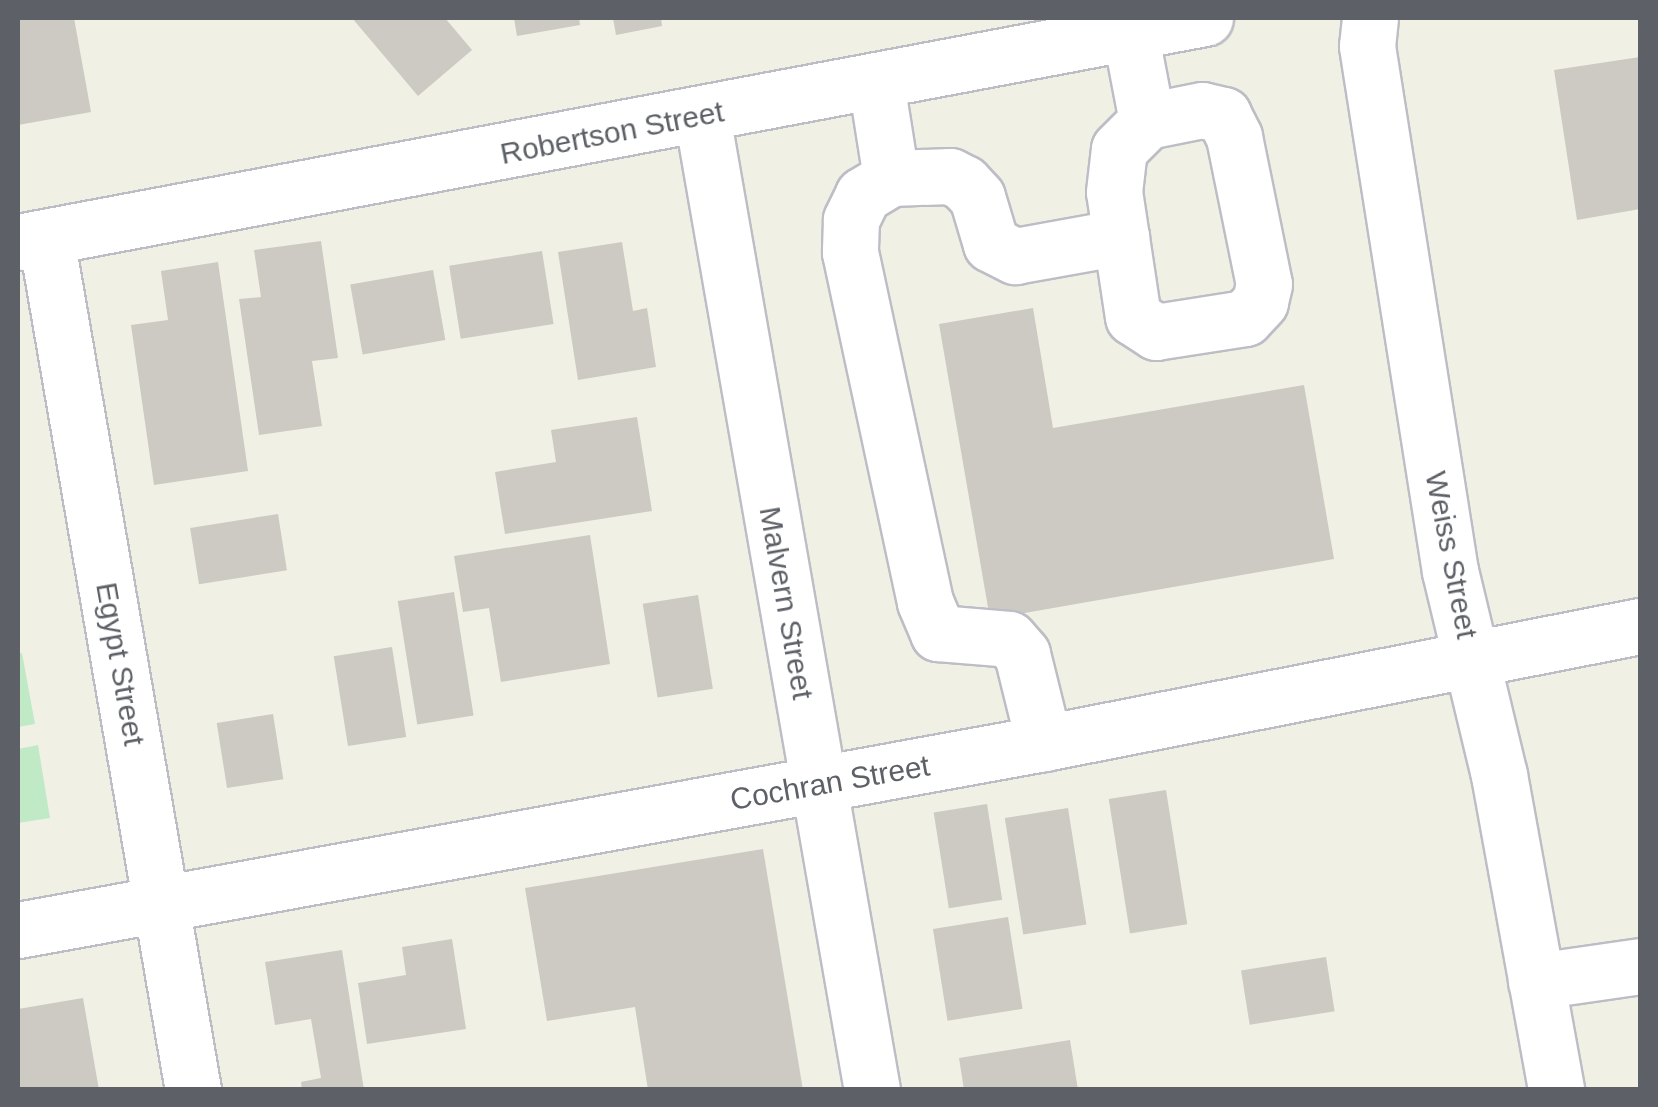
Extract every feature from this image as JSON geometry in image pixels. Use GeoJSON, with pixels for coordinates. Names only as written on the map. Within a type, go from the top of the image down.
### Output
{"type":"FeatureCollection","features":[{"type":"Feature","properties":{"kind":"street","name":"Robertson Street"},"geometry":{"type":"LineString","coordinates":[[32,240],[1205,18]]}},
{"type":"Feature","properties":{"kind":"street","name":"Weiss Street"},"geometry":{"type":"LineString","coordinates":[[1370,18],[1368,46],[1444,532],[1473,660],[1556,1090]]}},
{"type":"Feature","properties":{"kind":"street"},"geometry":{"type":"LineString","coordinates":[[1130,32],[1147,121]]}},
{"type":"Feature","properties":{"kind":"street"},"geometry":{"type":"LineString","coordinates":[[876,83],[891,178]]}},
{"type":"Feature","properties":{"kind":"street"},"geometry":{"type":"LineString","coordinates":[[1202,110],[1223,115],[1234,137],[1264,284],[1260,302],[1245,318],[1156,332],[1134,317],[1114,192],[1119,149],[1147,121],[1202,110]]}},
{"type":"Feature","properties":{"kind":"street","name":"Malvern Street"},"geometry":{"type":"LineString","coordinates":[[702,116],[872,1090]]}},
{"type":"Feature","properties":{"kind":"street"},"geometry":{"type":"LineString","coordinates":[[1044,743],[1022,654],[1009,639],[938,633],[925,602],[850,252],[851,220],[862,195],[891,178],[950,176],[964,183],[977,197],[991,244],[1015,256],[1121,238]]}},
{"type":"Feature","properties":{"kind":"street","name":"Egypt Street"},"geometry":{"type":"LineString","coordinates":[[32,240],[162,904],[193,1090]]}},
{"type":"Feature","properties":{"kind":"street","name":"Cochran Street"},"geometry":{"type":"LineString","coordinates":[[18,930],[1044,743],[1640,626]]}},
{"type":"Feature","properties":{"kind":"street"},"geometry":{"type":"LineString","coordinates":[[1536,981],[1640,966]]}},
{"type":"Feature","properties":{"kind":"green space"},"geometry":{"type":"Polygon","coordinates":[[[22,653],[35,724],[18,727],[18,654],[22,653]]]}},
{"type":"Feature","properties":{"kind":"green space"},"geometry":{"type":"Polygon","coordinates":[[[38,745],[50,818],[18,823],[18,749],[38,745]]]}},
{"type":"Feature","properties":{"kind":"building"},"geometry":{"type":"Polygon","coordinates":[[[18,18],[74,18],[91,112],[18,125],[18,18]]]}},
{"type":"Feature","properties":{"kind":"building"},"geometry":{"type":"Polygon","coordinates":[[[352,18],[445,18],[472,50],[418,96],[352,18]]]}},
{"type":"Feature","properties":{"kind":"building"},"geometry":{"type":"Polygon","coordinates":[[[514,18],[579,18],[580,25],[517,36],[514,18]]]}},
{"type":"Feature","properties":{"kind":"building"},"geometry":{"type":"Polygon","coordinates":[[[613,18],[661,18],[662,26],[616,35],[613,18]]]}},
{"type":"Feature","properties":{"kind":"building"},"geometry":{"type":"Polygon","coordinates":[[[1640,57],[1640,209],[1577,220],[1554,70],[1640,57]]]}},
{"type":"Feature","properties":{"kind":"building"},"geometry":{"type":"Polygon","coordinates":[[[321,241],[338,358],[312,361],[322,426],[259,435],[239,299],[261,297],[254,250],[321,241]]]}},
{"type":"Feature","properties":{"kind":"building"},"geometry":{"type":"Polygon","coordinates":[[[622,242],[633,311],[647,308],[656,367],[578,380],[558,252],[622,242]]]}},
{"type":"Feature","properties":{"kind":"building"},"geometry":{"type":"Polygon","coordinates":[[[542,251],[554,324],[461,339],[449,266],[542,251]]]}},
{"type":"Feature","properties":{"kind":"building"},"geometry":{"type":"Polygon","coordinates":[[[218,262],[248,471],[154,485],[131,325],[168,320],[161,271],[218,262]]]}},
{"type":"Feature","properties":{"kind":"building"},"geometry":{"type":"Polygon","coordinates":[[[433,270],[445,340],[363,355],[350,285],[433,270]]]}},
{"type":"Feature","properties":{"kind":"building"},"geometry":{"type":"Polygon","coordinates":[[[1033,308],[1053,428],[1304,385],[1334,559],[990,619],[939,324],[1033,308]]]}},
{"type":"Feature","properties":{"kind":"building"},"geometry":{"type":"Polygon","coordinates":[[[637,417],[652,511],[505,534],[495,472],[556,462],[551,430],[637,417]]]}},
{"type":"Feature","properties":{"kind":"building"},"geometry":{"type":"Polygon","coordinates":[[[278,514],[287,570],[199,584],[190,528],[278,514]]]}},
{"type":"Feature","properties":{"kind":"building"},"geometry":{"type":"Polygon","coordinates":[[[590,535],[610,664],[501,682],[489,608],[463,612],[454,556],[590,535]]]}},
{"type":"Feature","properties":{"kind":"building"},"geometry":{"type":"Polygon","coordinates":[[[454,592],[474,715],[417,724],[398,601],[454,592]]]}},
{"type":"Feature","properties":{"kind":"building"},"geometry":{"type":"Polygon","coordinates":[[[698,595],[713,689],[658,698],[643,604],[698,595]]]}},
{"type":"Feature","properties":{"kind":"building"},"geometry":{"type":"Polygon","coordinates":[[[392,647],[406,737],[348,746],[334,656],[392,647]]]}},
{"type":"Feature","properties":{"kind":"building"},"geometry":{"type":"Polygon","coordinates":[[[273,714],[283,779],[227,788],[217,723],[273,714]]]}},
{"type":"Feature","properties":{"kind":"building"},"geometry":{"type":"Polygon","coordinates":[[[1166,790],[1187,924],[1130,933],[1109,799],[1166,790]]]}},
{"type":"Feature","properties":{"kind":"building"},"geometry":{"type":"Polygon","coordinates":[[[987,804],[1002,900],[949,908],[934,812],[987,804]]]}},
{"type":"Feature","properties":{"kind":"building"},"geometry":{"type":"Polygon","coordinates":[[[1068,808],[1086,925],[1023,935],[1005,818],[1068,808]]]}},
{"type":"Feature","properties":{"kind":"building"},"geometry":{"type":"Polygon","coordinates":[[[763,849],[803,1090],[648,1090],[635,1007],[547,1021],[525,888],[763,849]]]}},
{"type":"Feature","properties":{"kind":"building"},"geometry":{"type":"Polygon","coordinates":[[[1008,917],[1023,1009],[947,1021],[933,929],[1008,917]]]}},
{"type":"Feature","properties":{"kind":"building"},"geometry":{"type":"Polygon","coordinates":[[[452,939],[466,1029],[367,1044],[358,983],[406,975],[402,947],[452,939]]]}},
{"type":"Feature","properties":{"kind":"building"},"geometry":{"type":"Polygon","coordinates":[[[342,950],[364,1090],[302,1090],[301,1082],[321,1078],[311,1019],[275,1025],[265,962],[342,950]]]}},
{"type":"Feature","properties":{"kind":"building"},"geometry":{"type":"Polygon","coordinates":[[[1326,957],[1335,1011],[1250,1025],[1241,970],[1326,957]]]}},
{"type":"Feature","properties":{"kind":"building"},"geometry":{"type":"Polygon","coordinates":[[[83,998],[99,1090],[18,1090],[18,1009],[83,998]]]}},
{"type":"Feature","properties":{"kind":"building"},"geometry":{"type":"Polygon","coordinates":[[[1070,1040],[1078,1090],[964,1090],[959,1058],[1070,1040]]]}}]}
